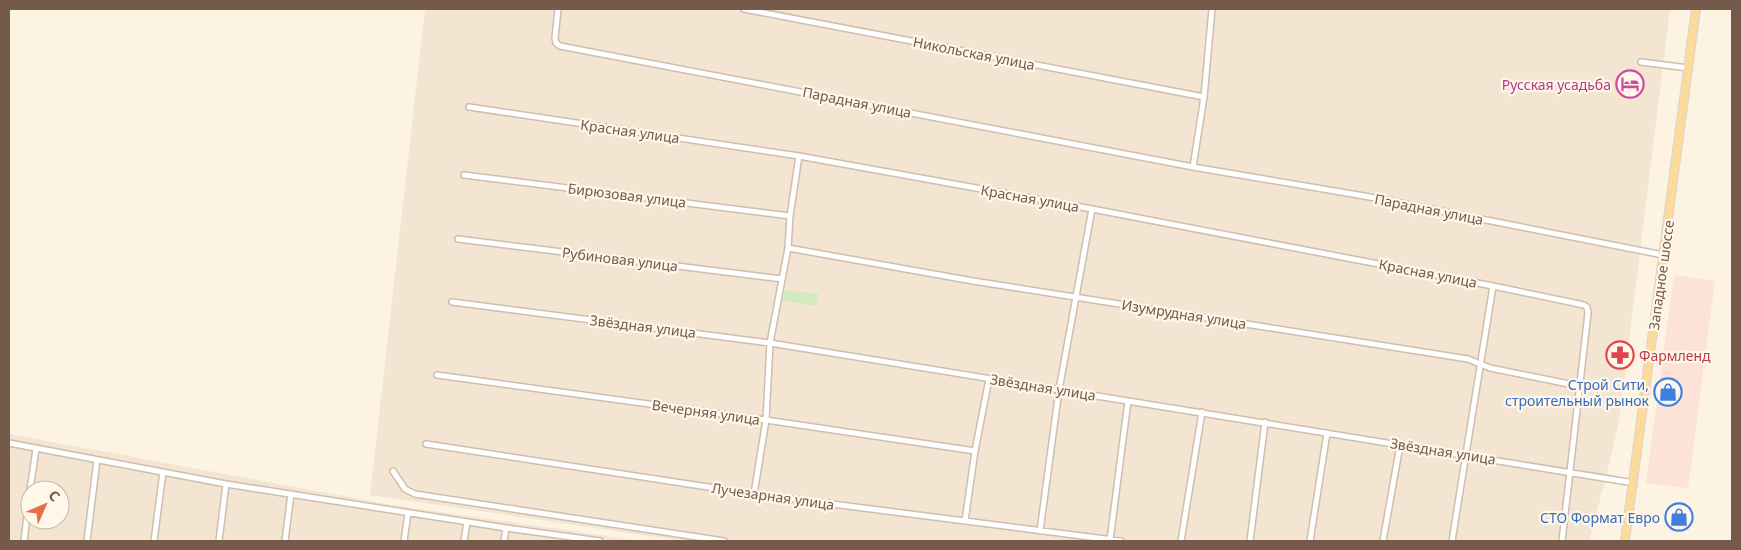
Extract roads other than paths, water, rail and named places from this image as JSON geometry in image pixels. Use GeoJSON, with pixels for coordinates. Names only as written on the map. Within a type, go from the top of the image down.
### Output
{"type":"FeatureCollection","features":[{"type":"Feature","properties":{"kind":"main road","name":"Западное шоссе"},"geometry":{"type":"LineString","coordinates":[[1625,541],[1696,9]]}},
{"type":"Feature","properties":{"kind":"street","name":"Парадная улица"},"geometry":{"type":"LineString","coordinates":[[558,9],[555,38],[556,43],[560,46],[1193,167],[1370,197],[1664,255]]}},
{"type":"Feature","properties":{"kind":"street","name":"Никольская улица"},"geometry":{"type":"LineString","coordinates":[[744,9],[1204,97]]}},
{"type":"Feature","properties":{"kind":"street"},"geometry":{"type":"LineString","coordinates":[[1193,167],[1204,97],[1212,9]]}},
{"type":"Feature","properties":{"kind":"street"},"geometry":{"type":"LineString","coordinates":[[1641,62],[1688,68]]}},
{"type":"Feature","properties":{"kind":"street","name":"Красная улица"},"geometry":{"type":"LineString","coordinates":[[469,106],[799,156],[1092,209],[1581,304],[1587,307],[1588,313],[1579,386]]}},
{"type":"Feature","properties":{"kind":"street"},"geometry":{"type":"LineString","coordinates":[[754,494],[766,420],[770,343],[788,248],[790,216],[799,156]]}},
{"type":"Feature","properties":{"kind":"street","name":"Бирюзовая улица"},"geometry":{"type":"LineString","coordinates":[[464,175],[790,216]]}},
{"type":"Feature","properties":{"kind":"street"},"geometry":{"type":"LineString","coordinates":[[1040,531],[1059,390],[1092,209]]}},
{"type":"Feature","properties":{"kind":"street","name":"Рубиновая улица"},"geometry":{"type":"LineString","coordinates":[[458,239],[782,279]]}},
{"type":"Feature","properties":{"kind":"street","name":"Изумрудная улица"},"geometry":{"type":"LineString","coordinates":[[788,248],[973,281],[1468,359],[1490,368],[1579,386]]}},
{"type":"Feature","properties":{"kind":"street"},"geometry":{"type":"LineString","coordinates":[[1452,541],[1493,286]]}},
{"type":"Feature","properties":{"kind":"street","name":"Звёздная улица"},"geometry":{"type":"LineString","coordinates":[[452,302],[770,343],[1465,454],[1634,483]]}},
{"type":"Feature","properties":{"kind":"street","name":"Вечерняя улица"},"geometry":{"type":"LineString","coordinates":[[437,375],[975,451]]}},
{"type":"Feature","properties":{"kind":"street"},"geometry":{"type":"LineString","coordinates":[[965,521],[975,451],[990,379]]}},
{"type":"Feature","properties":{"kind":"street"},"geometry":{"type":"LineString","coordinates":[[1562,541],[1579,386]]}},
{"type":"Feature","properties":{"kind":"street"},"geometry":{"type":"LineString","coordinates":[[1110,540],[1128,401]]}},
{"type":"Feature","properties":{"kind":"street"},"geometry":{"type":"LineString","coordinates":[[1181,541],[1202,412]]}},
{"type":"Feature","properties":{"kind":"street"},"geometry":{"type":"LineString","coordinates":[[1250,541],[1265,422]]}},
{"type":"Feature","properties":{"kind":"street"},"geometry":{"type":"LineString","coordinates":[[1310,541],[1326,433]]}},
{"type":"Feature","properties":{"kind":"street"},"geometry":{"type":"LineString","coordinates":[[9,444],[226,484],[566,538],[600,541]]}},
{"type":"Feature","properties":{"kind":"street","name":"Лучезарная улица"},"geometry":{"type":"LineString","coordinates":[[426,444],[754,494],[1121,541]]}},
{"type":"Feature","properties":{"kind":"street"},"geometry":{"type":"LineString","coordinates":[[1383,541],[1400,445]]}},
{"type":"Feature","properties":{"kind":"street"},"geometry":{"type":"LineString","coordinates":[[32,480],[36,448]]}},
{"type":"Feature","properties":{"kind":"street"},"geometry":{"type":"LineString","coordinates":[[87,541],[97,460]]}},
{"type":"Feature","properties":{"kind":"street"},"geometry":{"type":"LineString","coordinates":[[393,470],[405,489],[415,494],[724,541]]}},
{"type":"Feature","properties":{"kind":"street"},"geometry":{"type":"LineString","coordinates":[[154,541],[163,472]]}},
{"type":"Feature","properties":{"kind":"street"},"geometry":{"type":"LineString","coordinates":[[218,541],[226,484]]}},
{"type":"Feature","properties":{"kind":"street"},"geometry":{"type":"LineString","coordinates":[[285,541],[292,494]]}},
{"type":"Feature","properties":{"kind":"street"},"geometry":{"type":"LineString","coordinates":[[404,541],[408,512]]}},
{"type":"Feature","properties":{"kind":"street"},"geometry":{"type":"LineString","coordinates":[[464,541],[466,522]]}},
{"type":"Feature","properties":{"kind":"street"},"geometry":{"type":"LineString","coordinates":[[504,541],[506,528]]}},
{"type":"Feature","properties":{"kind":"place","name":"Русская усадьба"},"geometry":{"type":"Point","coordinates":[1630,84]}},
{"type":"Feature","properties":{"kind":"place","name":"Фармленд"},"geometry":{"type":"Point","coordinates":[1620,355]}},
{"type":"Feature","properties":{"kind":"place","name":"Строй Сити, строительный рынок"},"geometry":{"type":"Point","coordinates":[1668,392]}},
{"type":"Feature","properties":{"kind":"place","name":"СТО Формат Евро"},"geometry":{"type":"Point","coordinates":[1679,517]}}]}
